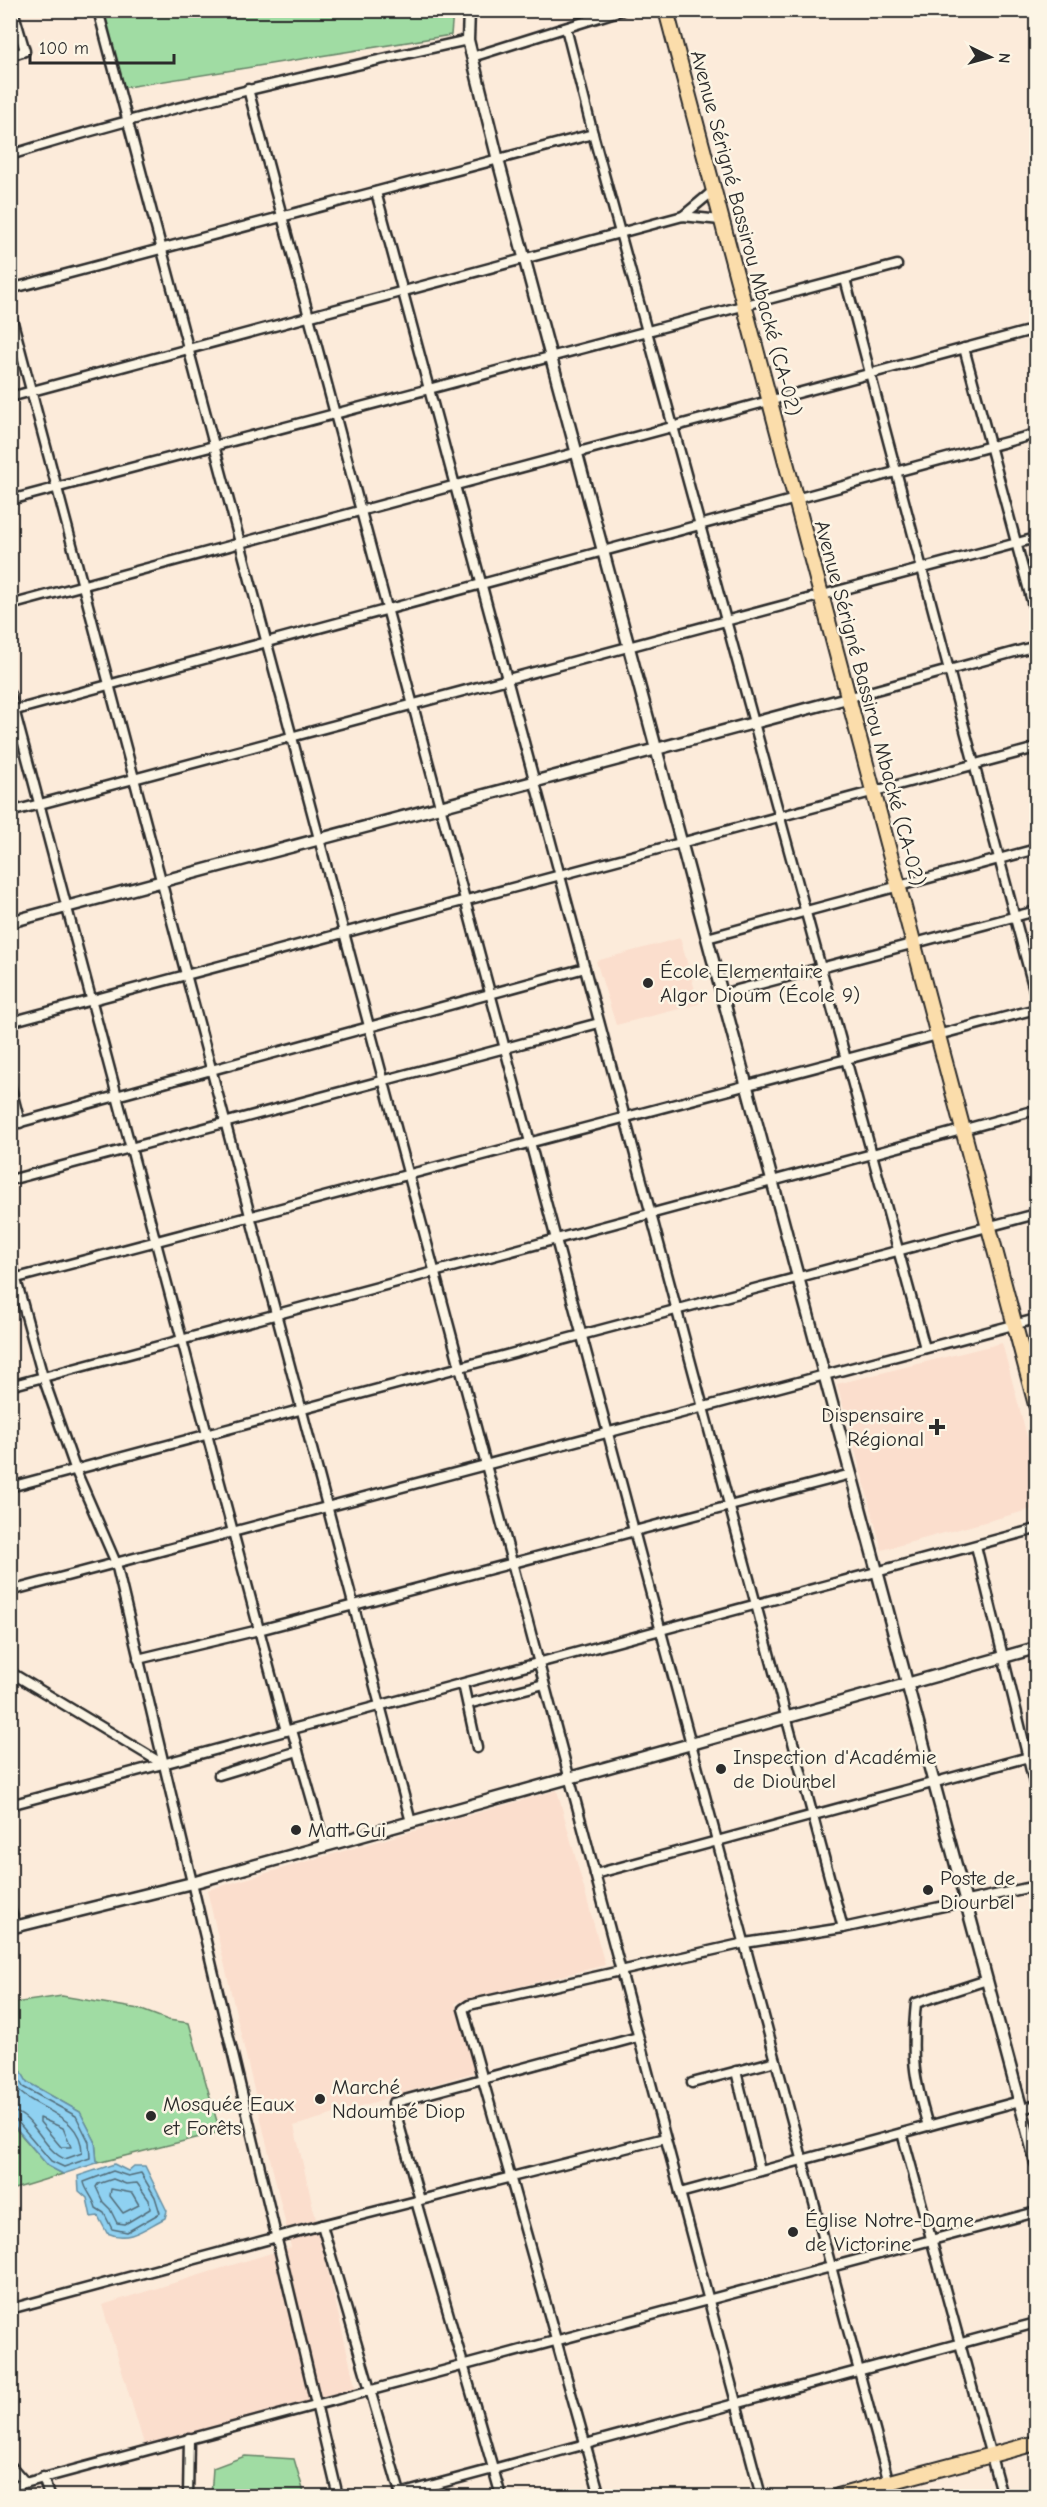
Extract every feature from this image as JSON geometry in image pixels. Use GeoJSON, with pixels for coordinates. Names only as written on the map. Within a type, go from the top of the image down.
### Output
{"type":"FeatureCollection","features":[{"type":"Feature","properties":{"kind":"main road","name":"Avenue Sérigné Bassirou Mbacké (CA-02)"},"geometry":{"type":"LineString","coordinates":[[666,10],[1036,1405]]}},
{"type":"Feature","properties":{"kind":"main road"},"geometry":{"type":"LineString","coordinates":[[838,2496],[1036,2443]]}},
{"type":"Feature","properties":{"kind":"street"},"geometry":{"type":"LineString","coordinates":[[10,56],[25,51],[13,10]]}},
{"type":"Feature","properties":{"kind":"street"},"geometry":{"type":"LineString","coordinates":[[98,10],[761,2496]]}},
{"type":"Feature","properties":{"kind":"street"},"geometry":{"type":"LineString","coordinates":[[469,10],[468,40],[498,160],[1036,2163]]}},
{"type":"Feature","properties":{"kind":"street"},"geometry":{"type":"LineString","coordinates":[[472,57],[622,10]]}},
{"type":"Feature","properties":{"kind":"street"},"geometry":{"type":"LineString","coordinates":[[566,28],[925,1348]]}},
{"type":"Feature","properties":{"kind":"street"},"geometry":{"type":"LineString","coordinates":[[10,155],[248,89],[468,40]]}},
{"type":"Feature","properties":{"kind":"street"},"geometry":{"type":"LineString","coordinates":[[248,89],[889,2482]]}},
{"type":"Feature","properties":{"kind":"street"},"geometry":{"type":"LineString","coordinates":[[10,290],[283,215],[593,134]]}},
{"type":"Feature","properties":{"kind":"street"},"geometry":{"type":"LineString","coordinates":[[683,216],[713,191]]}},
{"type":"Feature","properties":{"kind":"street"},"geometry":{"type":"LineString","coordinates":[[376,192],[843,1928]]}},
{"type":"Feature","properties":{"kind":"street"},"geometry":{"type":"LineString","coordinates":[[10,397],[683,216],[720,220]]}},
{"type":"Feature","properties":{"kind":"street"},"geometry":{"type":"LineString","coordinates":[[10,500],[897,265]]}},
{"type":"Feature","properties":{"kind":"street"},"geometry":{"type":"LineString","coordinates":[[845,279],[1036,997]]}},
{"type":"Feature","properties":{"kind":"street"},"geometry":{"type":"LineString","coordinates":[[10,311],[411,1822]]}},
{"type":"Feature","properties":{"kind":"street"},"geometry":{"type":"LineString","coordinates":[[10,605],[1036,328]]}},
{"type":"Feature","properties":{"kind":"street"},"geometry":{"type":"LineString","coordinates":[[964,348],[1036,617]]}},
{"type":"Feature","properties":{"kind":"street"},"geometry":{"type":"LineString","coordinates":[[13,711],[1036,434]]}},
{"type":"Feature","properties":{"kind":"street"},"geometry":{"type":"LineString","coordinates":[[10,812],[1036,538]]}},
{"type":"Feature","properties":{"kind":"street"},"geometry":{"type":"LineString","coordinates":[[10,922],[1036,646]]}},
{"type":"Feature","properties":{"kind":"street"},"geometry":{"type":"LineString","coordinates":[[10,694],[259,1630],[289,1730],[298,1751],[325,1846]]}},
{"type":"Feature","properties":{"kind":"street"},"geometry":{"type":"LineString","coordinates":[[10,1022],[1036,748]]}},
{"type":"Feature","properties":{"kind":"street"},"geometry":{"type":"LineString","coordinates":[[707,938],[1036,849]]}},
{"type":"Feature","properties":{"kind":"street"},"geometry":{"type":"LineString","coordinates":[[722,994],[1036,911]]}},
{"type":"Feature","properties":{"kind":"street"},"geometry":{"type":"LineString","coordinates":[[10,1125],[585,968]]}},
{"type":"Feature","properties":{"kind":"street"},"geometry":{"type":"LineString","coordinates":[[13,1279],[1036,1010]]}},
{"type":"Feature","properties":{"kind":"street"},"geometry":{"type":"LineString","coordinates":[[10,1180],[599,1023]]}},
{"type":"Feature","properties":{"kind":"street"},"geometry":{"type":"LineString","coordinates":[[10,1084],[21,1123]]}},
{"type":"Feature","properties":{"kind":"street"},"geometry":{"type":"LineString","coordinates":[[10,1386],[1036,1110]]}},
{"type":"Feature","properties":{"kind":"street"},"geometry":{"type":"LineString","coordinates":[[10,1487],[1036,1214]]}},
{"type":"Feature","properties":{"kind":"street"},"geometry":{"type":"LineString","coordinates":[[10,1258],[13,1279],[43,1377],[76,1471],[116,1563],[338,2496]]}},
{"type":"Feature","properties":{"kind":"street"},"geometry":{"type":"LineString","coordinates":[[10,1591],[1036,1318]]}},
{"type":"Feature","properties":{"kind":"street"},"geometry":{"type":"LineString","coordinates":[[138,1659],[354,1606],[512,1562],[851,1474]]}},
{"type":"Feature","properties":{"kind":"street"},"geometry":{"type":"LineString","coordinates":[[10,1805],[1036,1529]]}},
{"type":"Feature","properties":{"kind":"street"},"geometry":{"type":"LineString","coordinates":[[976,1546],[1003,1657],[1032,1756],[1036,1791]]}},
{"type":"Feature","properties":{"kind":"street"},"geometry":{"type":"LineString","coordinates":[[10,1908],[13,1928],[192,1883],[1036,1648]]}},
{"type":"Feature","properties":{"kind":"street"},"geometry":{"type":"LineString","coordinates":[[10,1672],[163,1764]]}},
{"type":"Feature","properties":{"kind":"street"},"geometry":{"type":"LineString","coordinates":[[463,1684],[477,1748]]}},
{"type":"Feature","properties":{"kind":"street"},"geometry":{"type":"LineString","coordinates":[[468,1704],[544,1684]]}},
{"type":"Feature","properties":{"kind":"street"},"geometry":{"type":"LineString","coordinates":[[219,1774],[298,1751]]}},
{"type":"Feature","properties":{"kind":"street"},"geometry":{"type":"LineString","coordinates":[[595,1874],[1032,1756]]}},
{"type":"Feature","properties":{"kind":"street"},"geometry":{"type":"LineString","coordinates":[[600,2496],[463,2009],[469,2005],[620,1969],[745,1943],[843,1928],[1036,1886]]}},
{"type":"Feature","properties":{"kind":"street"},"geometry":{"type":"LineString","coordinates":[[928,2126],[915,2084],[912,2049],[916,2003],[987,1980]]}},
{"type":"Feature","properties":{"kind":"street"},"geometry":{"type":"LineString","coordinates":[[501,2496],[463,2365],[393,2103],[638,2037]]}},
{"type":"Feature","properties":{"kind":"street"},"geometry":{"type":"LineString","coordinates":[[692,2083],[776,2061]]}},
{"type":"Feature","properties":{"kind":"street"},"geometry":{"type":"LineString","coordinates":[[736,2071],[760,2171]]}},
{"type":"Feature","properties":{"kind":"street"},"geometry":{"type":"LineString","coordinates":[[680,2193],[928,2126],[1021,2105],[1036,2105]]}},
{"type":"Feature","properties":{"kind":"street"},"geometry":{"type":"LineString","coordinates":[[902,2133],[1002,2496]]}},
{"type":"Feature","properties":{"kind":"street"},"geometry":{"type":"LineString","coordinates":[[10,2309],[322,2225],[665,2138]]}},
{"type":"Feature","properties":{"kind":"street"},"geometry":{"type":"LineString","coordinates":[[10,2487],[1036,2212]]}},
{"type":"Feature","properties":{"kind":"street"},"geometry":{"type":"LineString","coordinates":[[322,2225],[400,2495],[1036,2323]]}},
{"type":"Feature","properties":{"kind":"street"},"geometry":{"type":"LineString","coordinates":[[188,2496],[189,2439]]}},
{"type":"Feature","properties":{"kind":"street"},"geometry":{"type":"LineString","coordinates":[[10,2465],[25,2482]]}},
{"type":"Feature","properties":{"kind":"street"},"geometry":{"type":"LineString","coordinates":[[43,2477],[49,2496]]}},
{"type":"Feature","properties":{"kind":"shaded area","name":"École Elementaire Algor Dioum (École 9)"},"geometry":{"type":"Polygon","coordinates":[[[680,938],[699,1004],[616,1025],[596,961],[680,938]]]}},
{"type":"Feature","properties":{"kind":"shaded area","name":"Dispensaire Régional"},"geometry":{"type":"Polygon","coordinates":[[[1002,1343],[1036,1470],[1036,1508],[882,1550],[837,1384],[1002,1343]]]}},
{"type":"Feature","properties":{"kind":"shaded area","name":"Marché Ndoumbé Diop"},"geometry":{"type":"Polygon","coordinates":[[[557,1790],[605,1965],[455,2003],[475,2072],[294,2126],[358,2398],[144,2444],[102,2305],[291,2247],[207,1890],[557,1790]]]}},
{"type":"Feature","properties":{"kind":"green space"},"geometry":{"type":"Polygon","coordinates":[[[101,11],[453,11],[451,35],[121,88],[101,11]]]}},
{"type":"Feature","properties":{"kind":"green space"},"geometry":{"type":"Polygon","coordinates":[[[10,1988],[14,2003],[62,1996],[139,2009],[168,2020],[189,2023],[220,2132],[97,2163],[95,2141],[80,2112],[27,2082],[11,2053],[10,1988]]]}},
{"type":"Feature","properties":{"kind":"green space"},"geometry":{"type":"Polygon","coordinates":[[[10,2122],[48,2166],[63,2174],[11,2190],[10,2122]]]}},
{"type":"Feature","properties":{"kind":"green space"},"geometry":{"type":"Polygon","coordinates":[[[245,2456],[294,2459],[305,2496],[211,2496],[213,2468],[245,2456]]]}},
{"type":"Feature","properties":{"kind":"water"},"geometry":{"type":"Polygon","coordinates":[[[11,2053],[27,2082],[80,2112],[95,2141],[97,2163],[63,2174],[48,2166],[11,2122],[11,2053]]]}},
{"type":"Feature","properties":{"kind":"water"},"geometry":{"type":"Polygon","coordinates":[[[114,2164],[128,2171],[134,2166],[145,2166],[167,2211],[165,2218],[137,2233],[115,2236],[107,2233],[98,2216],[91,2217],[87,2198],[79,2191],[78,2176],[114,2164]]]}},
{"type":"Feature","properties":{"kind":"place","name":"École Elementaire Algor Dioum (École 9)"},"geometry":{"type":"Point","coordinates":[648,983]}},
{"type":"Feature","properties":{"kind":"place","name":"Dispensaire Régional"},"geometry":{"type":"Point","coordinates":[937,1427]}},
{"type":"Feature","properties":{"kind":"place","name":"Inspection d'Académie de Diourbel"},"geometry":{"type":"Point","coordinates":[721,1769]}},
{"type":"Feature","properties":{"kind":"place","name":"Matt Gui"},"geometry":{"type":"Point","coordinates":[296,1830]}},
{"type":"Feature","properties":{"kind":"place","name":"Poste de Diourbel"},"geometry":{"type":"Point","coordinates":[928,1890]}},
{"type":"Feature","properties":{"kind":"place","name":"Marché Ndoumbé Diop"},"geometry":{"type":"Point","coordinates":[320,2099]}},
{"type":"Feature","properties":{"kind":"place","name":"Mosquée Eaux et Forêts"},"geometry":{"type":"Point","coordinates":[151,2116]}},
{"type":"Feature","properties":{"kind":"place","name":"Église Notre-Dame de Victorine"},"geometry":{"type":"Point","coordinates":[793,2232]}}]}
